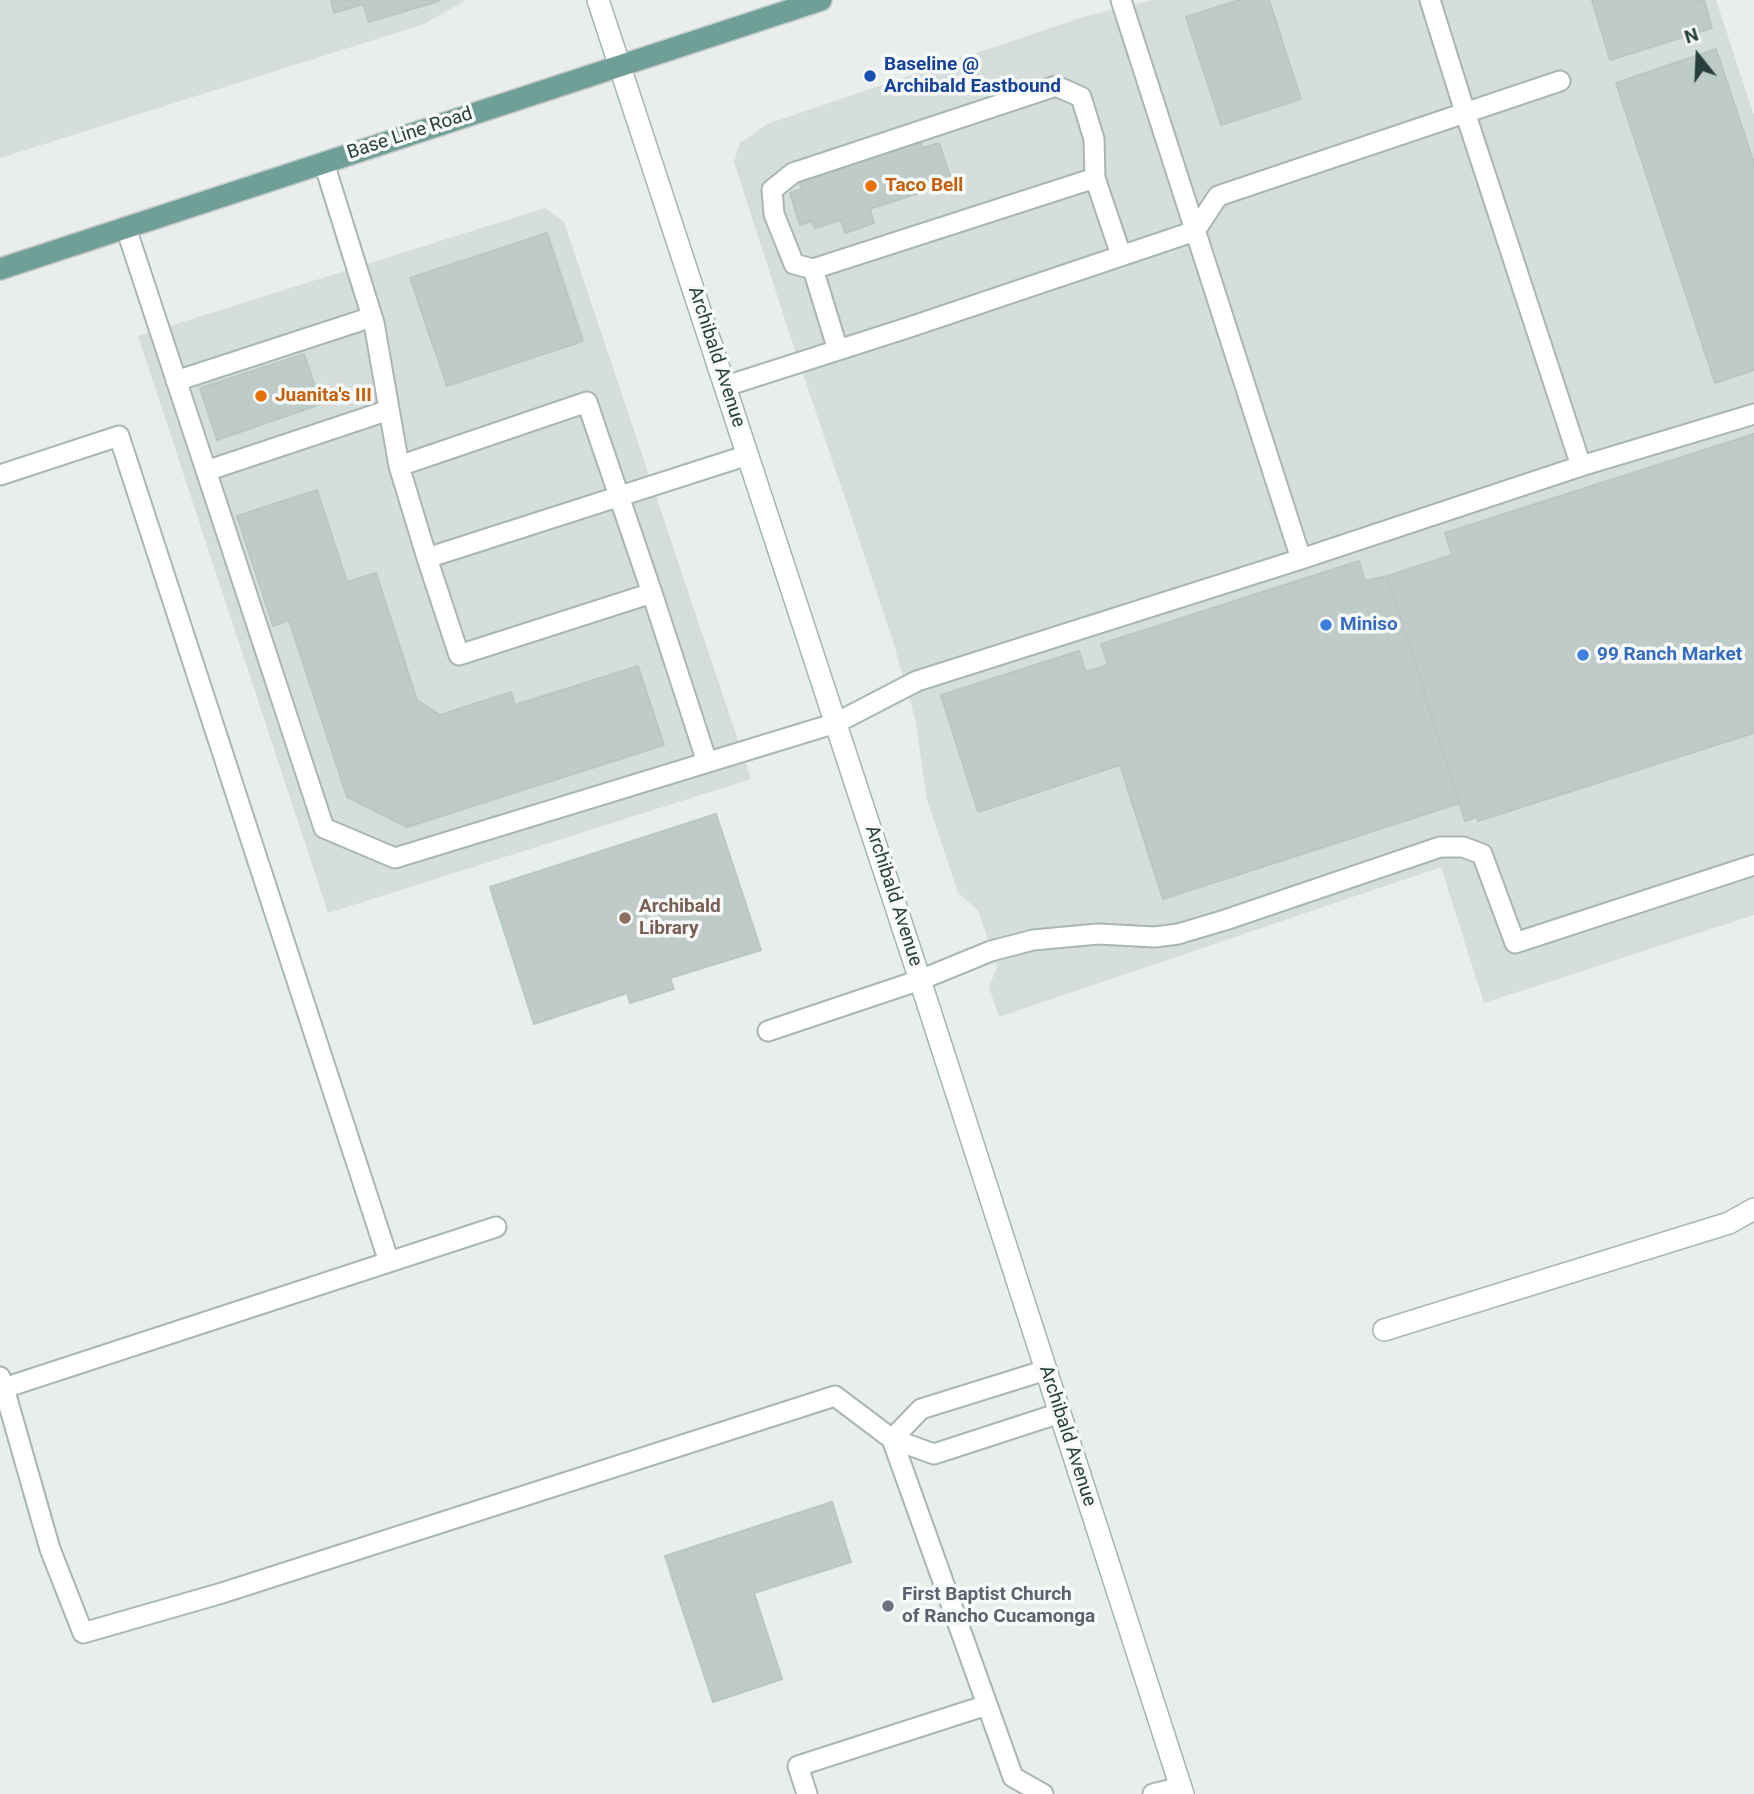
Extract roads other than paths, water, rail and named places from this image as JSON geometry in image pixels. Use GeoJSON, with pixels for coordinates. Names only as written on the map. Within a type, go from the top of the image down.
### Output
{"type":"FeatureCollection","features":[{"type":"Feature","properties":{"kind":"main road","name":"Archibald Avenue"},"geometry":{"type":"LineString","coordinates":[[598,0],[920,980],[1182,1791]]}},
{"type":"Feature","properties":{"kind":"main road","name":"Base Line Road"},"geometry":{"type":"LineString","coordinates":[[0,269],[821,0]]}},
{"type":"Feature","properties":{"kind":"main road"},"geometry":{"type":"LineString","coordinates":[[1384,1331],[1729,1223],[1754,1209]]}},
{"type":"Feature","properties":{"kind":"lane"},"geometry":{"type":"LineString","coordinates":[[1121,0],[1301,559]]}},
{"type":"Feature","properties":{"kind":"lane"},"geometry":{"type":"LineString","coordinates":[[1430,0],[1581,466]]}},
{"type":"Feature","properties":{"kind":"lane"},"geometry":{"type":"LineString","coordinates":[[726,386],[1195,231],[1218,196],[1560,81]]}},
{"type":"Feature","properties":{"kind":"lane"},"geometry":{"type":"LineString","coordinates":[[1095,178],[813,269],[794,264],[774,214],[772,190],[793,173],[1056,86],[1081,97],[1094,139],[1095,178],[1122,256]]}},
{"type":"Feature","properties":{"kind":"lane"},"geometry":{"type":"LineString","coordinates":[[324,163],[372,317],[399,466],[459,655],[652,593]]}},
{"type":"Feature","properties":{"kind":"lane"},"geometry":{"type":"LineString","coordinates":[[126,228],[324,828],[396,858],[836,723],[917,681],[1301,559],[1581,466],[1754,414]]}},
{"type":"Feature","properties":{"kind":"lane"},"geometry":{"type":"LineString","coordinates":[[813,269],[838,349]]}},
{"type":"Feature","properties":{"kind":"lane"},"geometry":{"type":"LineString","coordinates":[[176,381],[372,317]]}},
{"type":"Feature","properties":{"kind":"lane"},"geometry":{"type":"LineString","coordinates":[[399,466],[587,402],[707,762]]}},
{"type":"Feature","properties":{"kind":"lane"},"geometry":{"type":"LineString","coordinates":[[206,471],[389,410]]}},
{"type":"Feature","properties":{"kind":"lane"},"geometry":{"type":"LineString","coordinates":[[0,475],[119,436],[389,1262]]}},
{"type":"Feature","properties":{"kind":"lane"},"geometry":{"type":"LineString","coordinates":[[427,558],[748,455]]}},
{"type":"Feature","properties":{"kind":"lane"},"geometry":{"type":"LineString","coordinates":[[768,1031],[920,980],[991,951],[1033,940],[1098,934],[1155,937],[1178,934],[1440,847],[1463,847],[1482,853],[1515,943],[1754,865]]}},
{"type":"Feature","properties":{"kind":"lane"},"geometry":{"type":"LineString","coordinates":[[496,1227],[2,1382],[50,1549],[83,1633],[222,1593],[835,1396],[892,1439],[934,1454],[1060,1413]]}},
{"type":"Feature","properties":{"kind":"lane"},"geometry":{"type":"LineString","coordinates":[[892,1439],[921,1409],[1046,1370]]}},
{"type":"Feature","properties":{"kind":"lane"},"geometry":{"type":"LineString","coordinates":[[892,1439],[1013,1777],[1037,1790]]}},
{"type":"Feature","properties":{"kind":"lane"},"geometry":{"type":"LineString","coordinates":[[807,1794],[798,1766],[987,1705]]}},
{"type":"Feature","properties":{"kind":"lane"},"geometry":{"type":"LineString","coordinates":[[1007,1794],[1037,1790]]}},
{"type":"Feature","properties":{"kind":"lane"},"geometry":{"type":"LineString","coordinates":[[1153,1794],[1182,1791]]}},
{"type":"Feature","properties":{"kind":"place","name":"Baseline @ Archibald Eastbound"},"geometry":{"type":"Point","coordinates":[870,76]}},
{"type":"Feature","properties":{"kind":"place","name":"Taco Bell"},"geometry":{"type":"Point","coordinates":[871,186]}},
{"type":"Feature","properties":{"kind":"place","name":"Juanita's III"},"geometry":{"type":"Point","coordinates":[261,396]}},
{"type":"Feature","properties":{"kind":"place","name":"Miniso"},"geometry":{"type":"Point","coordinates":[1326,625]}},
{"type":"Feature","properties":{"kind":"place","name":"99 Ranch Market"},"geometry":{"type":"Point","coordinates":[1583,655]}},
{"type":"Feature","properties":{"kind":"place","name":"Archibald Library"},"geometry":{"type":"Point","coordinates":[625,918]}},
{"type":"Feature","properties":{"kind":"place","name":"First Baptist Church of Rancho Cucamonga"},"geometry":{"type":"Point","coordinates":[888,1606]}}]}
